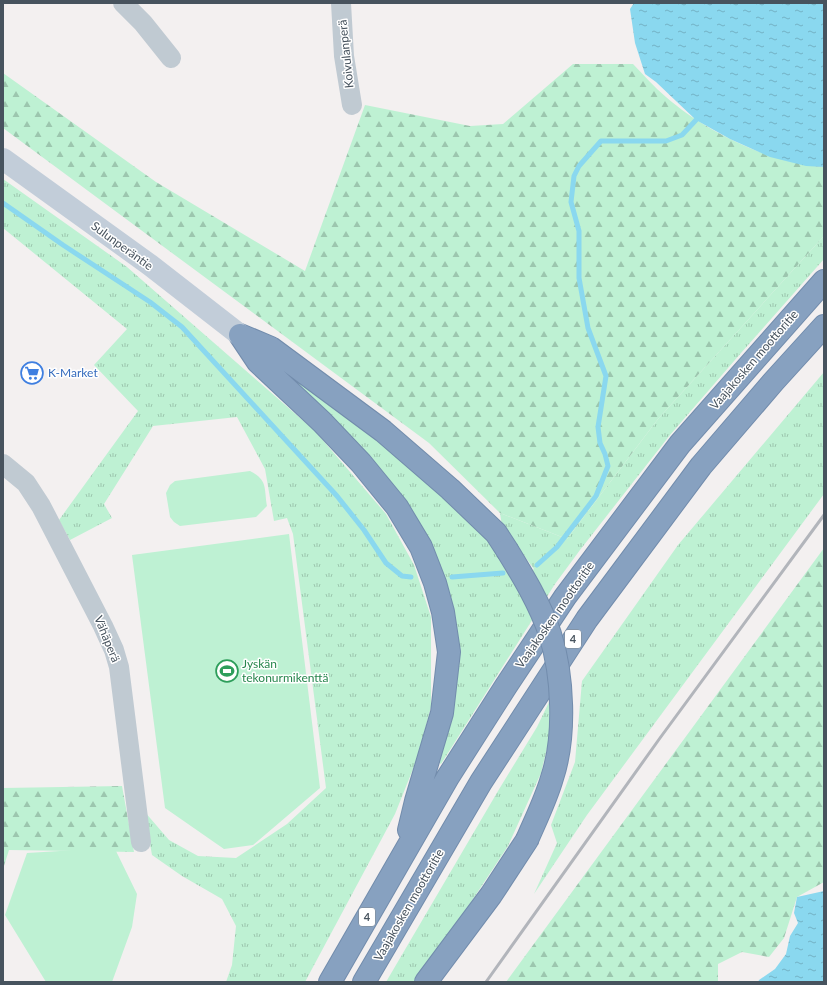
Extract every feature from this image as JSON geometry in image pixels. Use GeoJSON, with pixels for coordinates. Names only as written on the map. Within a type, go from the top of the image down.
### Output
{"type":"FeatureCollection","features":[{"type":"Feature","properties":{"kind":"highway","name":"Vaajakosken moottoritie"},"geometry":{"type":"LineString","coordinates":[[330,982],[448,778],[506,686],[570,591],[680,444],[824,281]]}},
{"type":"Feature","properties":{"kind":"highway","name":"Vaajakosken moottoritie"},"geometry":{"type":"LineString","coordinates":[[364,982],[481,782],[587,618],[701,466],[774,381],[824,326]]}},
{"type":"Feature","properties":{"kind":"highway"},"geometry":{"type":"LineString","coordinates":[[240,335],[271,348],[383,431],[450,489],[496,533],[528,584],[550,634],[558,674],[560,696],[560,743],[553,777],[540,812],[526,840],[491,895],[426,982]]}},
{"type":"Feature","properties":{"kind":"highway"},"geometry":{"type":"LineString","coordinates":[[240,335],[258,362],[322,422],[361,463],[397,507],[421,547],[435,583],[443,612],[448,652],[442,713],[416,801],[404,852]]}},
{"type":"Feature","properties":{"kind":"street"},"geometry":{"type":"LineString","coordinates":[[123,3],[143,23],[171,58]]}},
{"type":"Feature","properties":{"kind":"street","name":"Koivulanperä"},"geometry":{"type":"LineString","coordinates":[[341,3],[344,56],[352,105]]}},
{"type":"Feature","properties":{"kind":"street","name":"Sulunperäntie"},"geometry":{"type":"LineString","coordinates":[[3,159],[150,265],[240,335]]}},
{"type":"Feature","properties":{"kind":"street","name":"Vähäperä"},"geometry":{"type":"LineString","coordinates":[[3,464],[26,484],[42,506],[114,650],[119,667],[141,842]]}},
{"type":"Feature","properties":{"kind":"green space"},"geometry":{"type":"Polygon","coordinates":[[[573,64],[633,64],[653,85],[682,110],[719,133],[740,144],[782,159],[824,167],[824,236],[658,419],[567,539],[500,513],[429,443],[3,128],[3,73],[156,182],[305,271],[365,105],[470,126],[503,124],[573,64]]]}},
{"type":"Feature","properties":{"kind":"green space"},"geometry":{"type":"Polygon","coordinates":[[[3,179],[127,267],[315,431],[386,514],[414,565],[431,617],[431,707],[417,759],[395,814],[305,982],[226,982],[232,965],[236,926],[222,899],[182,876],[152,855],[144,811],[169,840],[198,856],[236,858],[287,824],[326,788],[293,534],[287,518],[274,521],[265,469],[237,417],[153,426],[104,504],[112,518],[70,540],[59,520],[138,411],[94,365],[127,329],[3,228],[3,179]]]}},
{"type":"Feature","properties":{"kind":"green space"},"geometry":{"type":"Polygon","coordinates":[[[824,236],[824,259],[670,435],[580,550],[555,584],[441,764],[438,762],[443,579],[266,358],[268,354],[412,465],[488,540],[519,582],[534,569],[502,526],[500,513],[567,539],[658,419],[824,236]]]}},
{"type":"Feature","properties":{"kind":"green space"},"geometry":{"type":"Polygon","coordinates":[[[824,372],[824,494],[587,815],[534,894],[557,843],[551,825],[575,762],[582,681],[678,545],[824,372]]]}},
{"type":"Feature","properties":{"kind":"green space"},"geometry":{"type":"Polygon","coordinates":[[[250,471],[260,478],[265,489],[267,506],[256,517],[180,526],[170,517],[166,493],[170,485],[175,481],[250,471]]]}},
{"type":"Feature","properties":{"kind":"green space","name":"Jyskän tekonurmikenttä"},"geometry":{"type":"Polygon","coordinates":[[[289,534],[320,788],[253,845],[224,849],[165,808],[132,555],[289,534]]]}},
{"type":"Feature","properties":{"kind":"green space"},"geometry":{"type":"Polygon","coordinates":[[[824,548],[824,882],[797,897],[784,938],[769,957],[742,952],[718,964],[718,982],[506,982],[824,548]]]}},
{"type":"Feature","properties":{"kind":"green space"},"geometry":{"type":"Polygon","coordinates":[[[550,700],[549,740],[541,773],[508,846],[444,943],[414,982],[386,982],[537,727],[550,700]]]}},
{"type":"Feature","properties":{"kind":"green space"},"geometry":{"type":"Polygon","coordinates":[[[122,786],[134,852],[9,850],[3,869],[3,788],[122,786]]]}},
{"type":"Feature","properties":{"kind":"green space"},"geometry":{"type":"Polygon","coordinates":[[[60,851],[116,851],[137,894],[132,927],[112,982],[46,982],[5,915],[27,853],[60,851]]]}},
{"type":"Feature","properties":{"kind":"water"},"geometry":{"type":"Polygon","coordinates":[[[634,3],[824,3],[824,167],[806,166],[770,157],[730,139],[696,120],[656,82],[645,74],[635,43],[630,9],[634,3]]]}},
{"type":"Feature","properties":{"kind":"water"},"geometry":{"type":"Polygon","coordinates":[[[824,891],[824,982],[758,982],[775,969],[786,954],[790,936],[798,923],[794,913],[797,897],[824,891]]]}},
{"type":"Feature","properties":{"kind":"waterway"},"geometry":{"type":"LineString","coordinates":[[537,565],[557,547],[596,496],[608,466],[600,443],[598,427],[606,376],[588,328],[579,278],[579,231],[571,202],[574,176],[579,166],[601,141],[666,141],[682,135],[696,120]]}},
{"type":"Feature","properties":{"kind":"waterway"},"geometry":{"type":"LineString","coordinates":[[3,203],[63,245],[150,302],[182,327],[337,496],[364,530],[386,563],[402,576],[411,577]]}},
{"type":"Feature","properties":{"kind":"waterway"},"geometry":{"type":"LineString","coordinates":[[452,577],[503,573]]}},
{"type":"Feature","properties":{"kind":"railway"},"geometry":{"type":"LineString","coordinates":[[486,982],[660,738],[824,515]]}},
{"type":"Feature","properties":{"kind":"place","name":"K-Market"},"geometry":{"type":"Point","coordinates":[32,373]}},
{"type":"Feature","properties":{"kind":"place","name":"Jyskän tekonurmikenttä"},"geometry":{"type":"Point","coordinates":[227,671]}}]}
